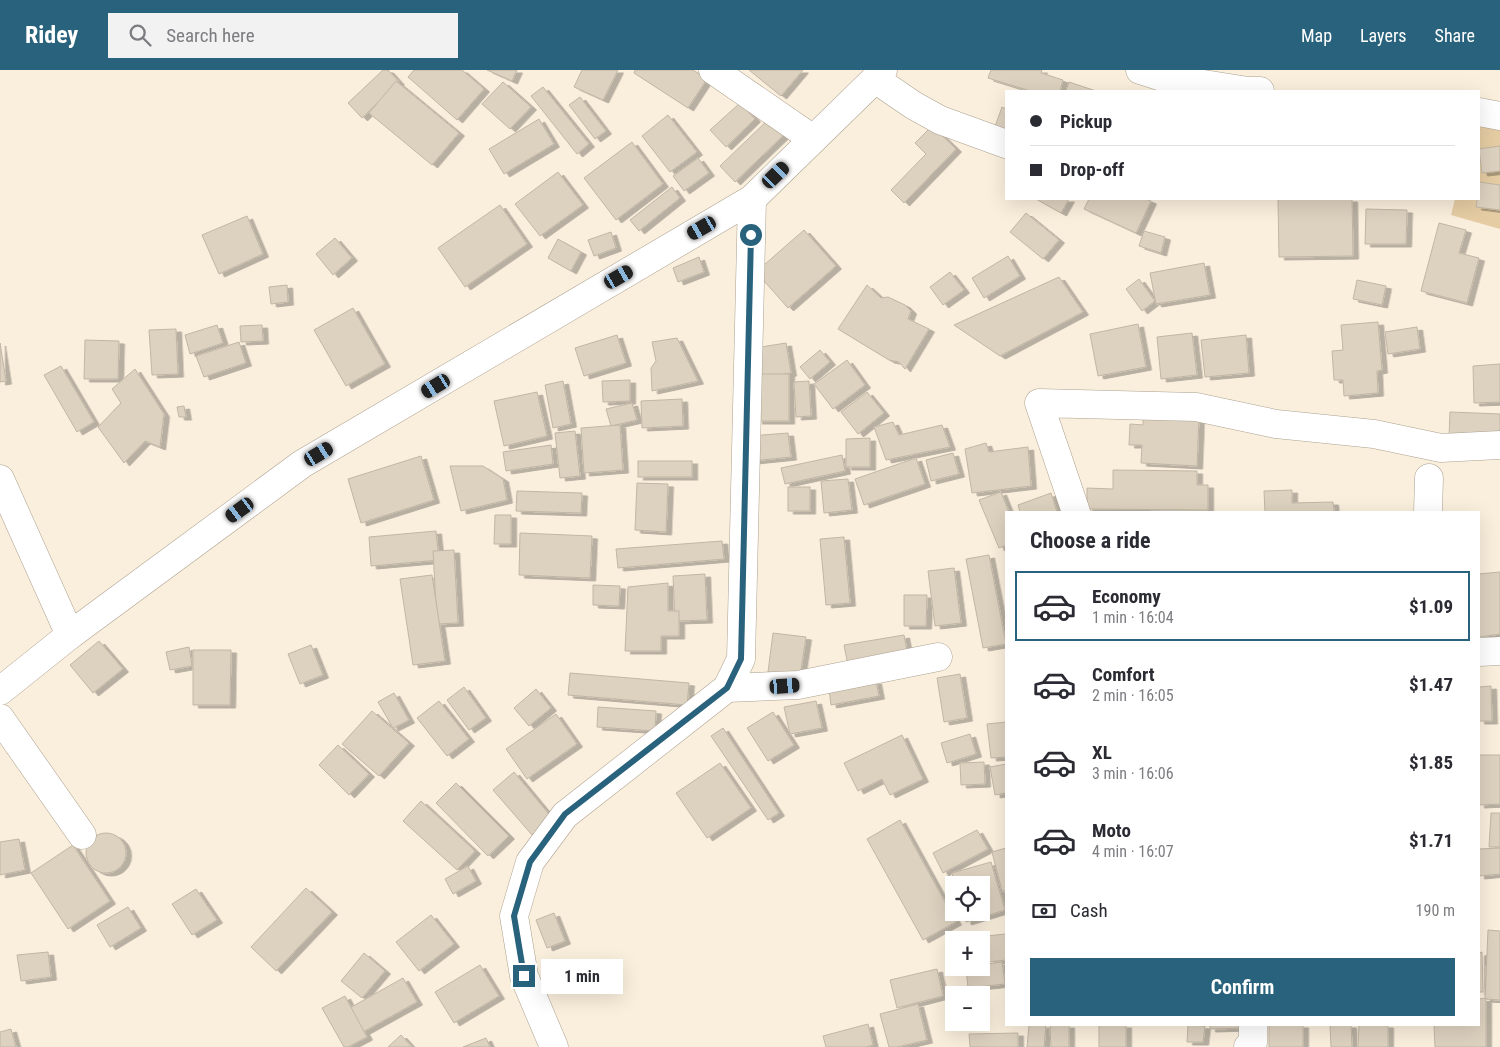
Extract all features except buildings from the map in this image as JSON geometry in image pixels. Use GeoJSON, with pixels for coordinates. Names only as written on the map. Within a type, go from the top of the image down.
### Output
{"type":"FeatureCollection","features":[{"type":"Feature","properties":{"kind":"street"},"geometry":{"type":"LineString","coordinates":[[713,70],[813,138]]}},
{"type":"Feature","properties":{"kind":"street"},"geometry":{"type":"LineString","coordinates":[[1140,70],[1165,78],[1242,90]]}},
{"type":"Feature","properties":{"kind":"street"},"geometry":{"type":"LineString","coordinates":[[0,692],[70,635],[302,464],[752,199],[879,75],[913,105],[940,120],[1005,144]]}},
{"type":"Feature","properties":{"kind":"street"},"geometry":{"type":"LineString","coordinates":[[1480,112],[1500,115]]}},
{"type":"Feature","properties":{"kind":"street"},"geometry":{"type":"LineString","coordinates":[[554,1047],[524,976],[514,916],[530,862],[565,814],[727,688],[741,659],[752,199]]}},
{"type":"Feature","properties":{"kind":"street"},"geometry":{"type":"LineString","coordinates":[[1076,511],[1039,403],[1196,407],[1276,424],[1374,434],[1441,448],[1500,445]]}},
{"type":"Feature","properties":{"kind":"street"},"geometry":{"type":"LineString","coordinates":[[1428,511],[1429,478]]}},
{"type":"Feature","properties":{"kind":"street"},"geometry":{"type":"LineString","coordinates":[[0,479],[70,635]]}},
{"type":"Feature","properties":{"kind":"street"},"geometry":{"type":"LineString","coordinates":[[1480,652],[1500,651]]}},
{"type":"Feature","properties":{"kind":"street"},"geometry":{"type":"LineString","coordinates":[[727,688],[798,685],[938,657]]}},
{"type":"Feature","properties":{"kind":"street"},"geometry":{"type":"LineString","coordinates":[[0,718],[82,835]]}},
{"type":"Feature","properties":{"kind":"street"},"geometry":{"type":"LineString","coordinates":[[1248,1047],[1253,1042],[1252,1026]]}},
{"type":"Feature","properties":{"kind":"shaded area"},"geometry":{"type":"Polygon","coordinates":[[[1480,122],[1500,127],[1500,229],[1451,215],[1455,200],[1480,200],[1480,122]]]}},
{"type":"Feature","properties":{"kind":"route"},"geometry":{"type":"LineString","coordinates":[[524,976],[514,916],[530,862],[565,814],[727,688],[741,659],[751,235]]}}]}
